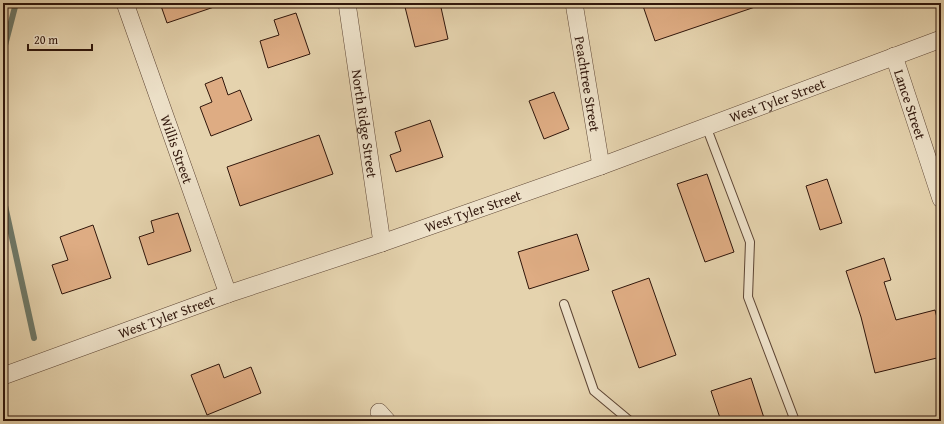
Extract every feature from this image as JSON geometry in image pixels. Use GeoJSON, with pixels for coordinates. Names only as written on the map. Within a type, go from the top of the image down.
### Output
{"type":"FeatureCollection","features":[{"type":"Feature","properties":{"kind":"street","name":"Willis Street"},"geometry":{"type":"LineString","coordinates":[[125,3],[228,294]]}},
{"type":"Feature","properties":{"kind":"street","name":"North Ridge Street"},"geometry":{"type":"LineString","coordinates":[[347,3],[382,244]]}},
{"type":"Feature","properties":{"kind":"street","name":"Peachtree Street"},"geometry":{"type":"LineString","coordinates":[[574,3],[601,166]]}},
{"type":"Feature","properties":{"kind":"street","name":"West Tyler Street"},"geometry":{"type":"LineString","coordinates":[[3,376],[228,294],[382,244],[601,166],[941,39]]}},
{"type":"Feature","properties":{"kind":"street","name":"Lance Street"},"geometry":{"type":"LineString","coordinates":[[894,56],[938,179],[941,199]]}},
{"type":"Feature","properties":{"kind":"lane"},"geometry":{"type":"LineString","coordinates":[[706,126],[750,242],[748,297],[795,421]]}},
{"type":"Feature","properties":{"kind":"lane"},"geometry":{"type":"LineString","coordinates":[[564,304],[594,391],[628,421]]}},
{"type":"Feature","properties":{"kind":"building"},"geometry":{"type":"Polygon","coordinates":[[[160,3],[217,3],[217,6],[167,23],[160,3]]]}},
{"type":"Feature","properties":{"kind":"building"},"geometry":{"type":"Polygon","coordinates":[[[404,3],[440,3],[448,39],[415,47],[404,3]]]}},
{"type":"Feature","properties":{"kind":"building"},"geometry":{"type":"Polygon","coordinates":[[[642,3],[758,3],[758,6],[655,41],[642,3]]]}},
{"type":"Feature","properties":{"kind":"building"},"geometry":{"type":"Polygon","coordinates":[[[296,13],[310,54],[268,68],[260,41],[279,35],[274,20],[296,13]]]}},
{"type":"Feature","properties":{"kind":"building"},"geometry":{"type":"Polygon","coordinates":[[[222,77],[228,95],[240,90],[252,120],[211,136],[200,107],[212,102],[205,84],[222,77]]]}},
{"type":"Feature","properties":{"kind":"building"},"geometry":{"type":"Polygon","coordinates":[[[554,92],[569,129],[544,139],[529,101],[554,92]]]}},
{"type":"Feature","properties":{"kind":"building"},"geometry":{"type":"Polygon","coordinates":[[[430,120],[443,157],[396,172],[390,155],[401,151],[395,132],[430,120]]]}},
{"type":"Feature","properties":{"kind":"building"},"geometry":{"type":"Polygon","coordinates":[[[319,135],[333,174],[240,206],[227,167],[319,135]]]}},
{"type":"Feature","properties":{"kind":"building"},"geometry":{"type":"Polygon","coordinates":[[[707,174],[734,252],[705,262],[677,184],[707,174]]]}},
{"type":"Feature","properties":{"kind":"building"},"geometry":{"type":"Polygon","coordinates":[[[827,179],[842,223],[820,230],[806,186],[827,179]]]}},
{"type":"Feature","properties":{"kind":"building"},"geometry":{"type":"Polygon","coordinates":[[[178,213],[191,251],[148,265],[139,237],[154,232],[151,221],[178,213]]]}},
{"type":"Feature","properties":{"kind":"building"},"geometry":{"type":"Polygon","coordinates":[[[93,225],[111,278],[62,294],[52,265],[68,260],[60,237],[93,225]]]}},
{"type":"Feature","properties":{"kind":"building"},"geometry":{"type":"Polygon","coordinates":[[[577,234],[589,270],[529,289],[518,252],[577,234]]]}},
{"type":"Feature","properties":{"kind":"building"},"geometry":{"type":"Polygon","coordinates":[[[884,258],[891,280],[884,282],[896,320],[935,310],[941,333],[941,357],[875,373],[861,317],[846,271],[884,258]]]}},
{"type":"Feature","properties":{"kind":"building"},"geometry":{"type":"Polygon","coordinates":[[[649,278],[676,355],[639,368],[612,291],[649,278]]]}},
{"type":"Feature","properties":{"kind":"building"},"geometry":{"type":"Polygon","coordinates":[[[219,364],[224,378],[251,367],[261,393],[207,415],[191,375],[219,364]]]}},
{"type":"Feature","properties":{"kind":"building"},"geometry":{"type":"Polygon","coordinates":[[[751,378],[765,421],[721,421],[711,391],[751,378]]]}},
{"type":"Feature","properties":{"kind":"waterway"},"geometry":{"type":"LineString","coordinates":[[3,53],[16,3]]}},
{"type":"Feature","properties":{"kind":"waterway"},"geometry":{"type":"LineString","coordinates":[[3,152],[4,201],[34,338]]}}]}
